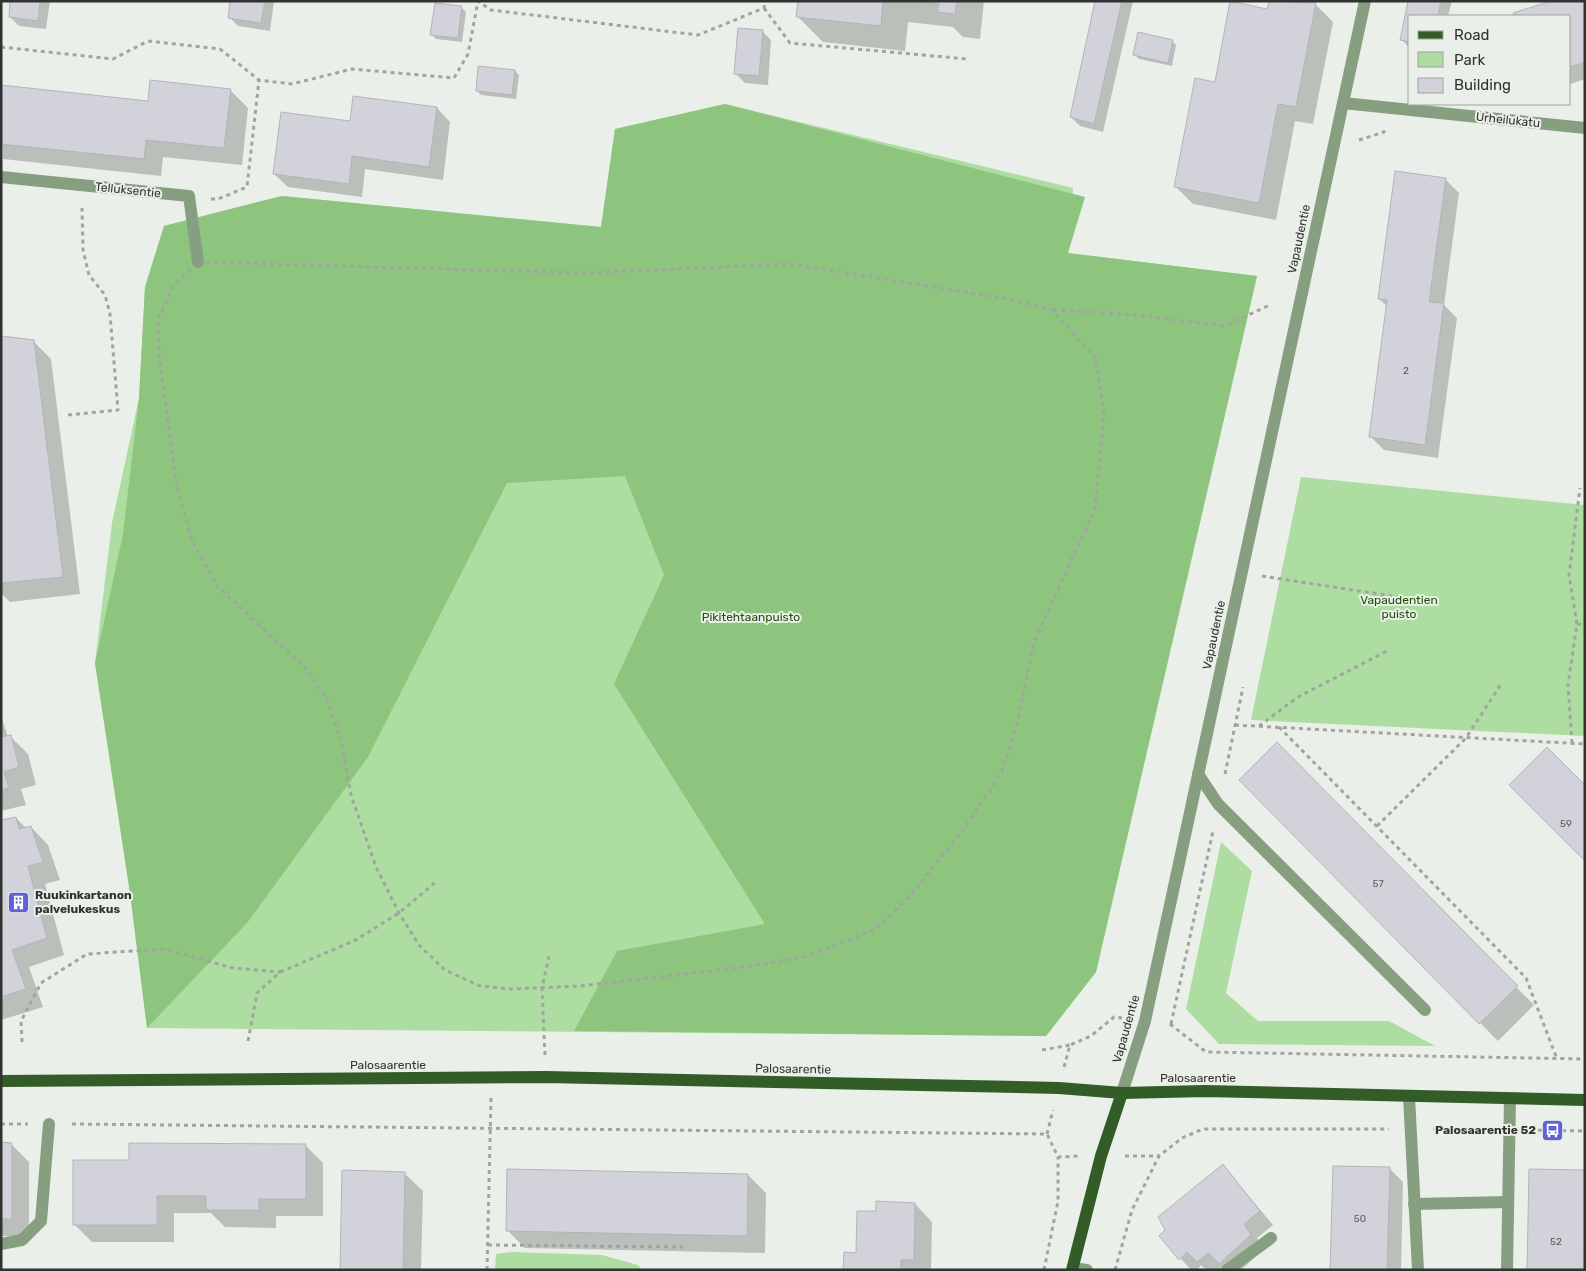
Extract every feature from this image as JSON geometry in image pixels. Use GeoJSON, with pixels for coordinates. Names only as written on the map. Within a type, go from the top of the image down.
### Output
{"type":"FeatureCollection","features":[{"type":"Feature","properties":{"kind":"main road","name":"Palosaarentie"},"geometry":{"type":"LineString","coordinates":[[1,1081],[546,1077],[1059,1088],[1122,1093],[1205,1091],[1585,1100]]}},
{"type":"Feature","properties":{"kind":"main road","name":"Vapaudentie"},"geometry":{"type":"LineString","coordinates":[[1073,1269],[1101,1156],[1122,1093]]}},
{"type":"Feature","properties":{"kind":"street","name":"Vapaudentie"},"geometry":{"type":"LineString","coordinates":[[1122,1093],[1145,1021],[1365,1]]}},
{"type":"Feature","properties":{"kind":"street","name":"Urheilukatu"},"geometry":{"type":"LineString","coordinates":[[1343,102],[1585,128]]}},
{"type":"Feature","properties":{"kind":"street","name":"Telluksentie"},"geometry":{"type":"LineString","coordinates":[[1,177],[189,196]]}},
{"type":"Feature","properties":{"kind":"street"},"geometry":{"type":"LineString","coordinates":[[189,196],[198,262]]}},
{"type":"Feature","properties":{"kind":"street"},"geometry":{"type":"LineString","coordinates":[[1198,774],[1218,804],[1425,1010]]}},
{"type":"Feature","properties":{"kind":"street"},"geometry":{"type":"LineString","coordinates":[[1409,1096],[1418,1270]]}},
{"type":"Feature","properties":{"kind":"street"},"geometry":{"type":"LineString","coordinates":[[1506,1270],[1510,1099]]}},
{"type":"Feature","properties":{"kind":"street"},"geometry":{"type":"LineString","coordinates":[[1,1244],[22,1240],[41,1221],[49,1124]]}},
{"type":"Feature","properties":{"kind":"street"},"geometry":{"type":"LineString","coordinates":[[1414,1204],[1508,1202]]}},
{"type":"Feature","properties":{"kind":"street"},"geometry":{"type":"LineString","coordinates":[[1227,1270],[1271,1238]]}},
{"type":"Feature","properties":{"kind":"street"},"geometry":{"type":"LineString","coordinates":[[1073,1269],[1088,1270]]}},
{"type":"Feature","properties":{"kind":"path"},"geometry":{"type":"LineString","coordinates":[[1,47],[113,59],[148,41],[220,49],[259,80],[292,84],[352,69],[454,78],[468,54],[477,1],[492,10],[698,35],[764,8]]}},
{"type":"Feature","properties":{"kind":"path"},"geometry":{"type":"LineString","coordinates":[[765,1],[764,8],[790,43],[967,59]]}},
{"type":"Feature","properties":{"kind":"path"},"geometry":{"type":"LineString","coordinates":[[189,196],[218,200],[247,187],[259,80]]}},
{"type":"Feature","properties":{"kind":"path"},"geometry":{"type":"LineString","coordinates":[[1357,150],[1359,140],[1384,132],[1388,107]]}},
{"type":"Feature","properties":{"kind":"path"},"geometry":{"type":"LineString","coordinates":[[68,415],[118,410],[110,314],[105,295],[89,275],[82,250],[84,185]]}},
{"type":"Feature","properties":{"kind":"path"},"geometry":{"type":"LineString","coordinates":[[1052,310],[1095,357],[1104,414],[1095,509],[1034,642],[1018,720],[1002,772],[963,830],[910,897],[874,930],[806,957],[745,967],[647,979],[511,989],[480,986],[445,970],[420,945],[398,913],[376,867],[351,795],[341,739],[326,697],[302,663],[218,587],[193,543],[177,487],[159,355],[158,319],[174,285],[198,262],[585,273],[790,264],[1009,299],[1052,310],[1138,315],[1224,326],[1270,305]]}},
{"type":"Feature","properties":{"kind":"path"},"geometry":{"type":"LineString","coordinates":[[1572,743],[1568,685],[1577,624],[1569,575],[1580,488]]}},
{"type":"Feature","properties":{"kind":"path"},"geometry":{"type":"LineString","coordinates":[[1264,586],[1268,567]]}},
{"type":"Feature","properties":{"kind":"path"},"geometry":{"type":"LineString","coordinates":[[1242,572],[1398,597]]}},
{"type":"Feature","properties":{"kind":"path"},"geometry":{"type":"LineString","coordinates":[[1577,624],[1585,625]]}},
{"type":"Feature","properties":{"kind":"path"},"geometry":{"type":"LineString","coordinates":[[1258,726],[1298,697],[1387,651]]}},
{"type":"Feature","properties":{"kind":"path"},"geometry":{"type":"LineString","coordinates":[[1171,1024],[1244,679]]}},
{"type":"Feature","properties":{"kind":"path"},"geometry":{"type":"LineString","coordinates":[[1377,826],[1466,738],[1501,684]]}},
{"type":"Feature","properties":{"kind":"path"},"geometry":{"type":"LineString","coordinates":[[1234,725],[1585,744]]}},
{"type":"Feature","properties":{"kind":"path"},"geometry":{"type":"LineString","coordinates":[[1279,727],[1526,978],[1556,1059]]}},
{"type":"Feature","properties":{"kind":"path"},"geometry":{"type":"LineString","coordinates":[[248,1041],[257,993],[280,972],[354,941],[398,913],[436,882]]}},
{"type":"Feature","properties":{"kind":"path"},"geometry":{"type":"LineString","coordinates":[[22,1042],[21,1021],[41,983],[87,954],[165,949],[233,968],[280,972]]}},
{"type":"Feature","properties":{"kind":"path"},"geometry":{"type":"LineString","coordinates":[[546,1077],[542,988],[549,956]]}},
{"type":"Feature","properties":{"kind":"path"},"geometry":{"type":"LineString","coordinates":[[1042,1050],[1070,1045],[1091,1036],[1114,1017],[1171,1024],[1206,1052],[1585,1059]]}},
{"type":"Feature","properties":{"kind":"path"},"geometry":{"type":"LineString","coordinates":[[1044,1270],[1058,1201],[1058,1156],[1047,1134],[1070,1045]]}},
{"type":"Feature","properties":{"kind":"path"},"geometry":{"type":"LineString","coordinates":[[487,1270],[489,1128],[492,1078]]}},
{"type":"Feature","properties":{"kind":"path"},"geometry":{"type":"LineString","coordinates":[[1,1124],[1047,1134]]}},
{"type":"Feature","properties":{"kind":"path"},"geometry":{"type":"LineString","coordinates":[[1115,1270],[1132,1210],[1160,1156],[1182,1138],[1203,1129]]}},
{"type":"Feature","properties":{"kind":"path"},"geometry":{"type":"LineString","coordinates":[[1058,1156],[1160,1156]]}},
{"type":"Feature","properties":{"kind":"path"},"geometry":{"type":"LineString","coordinates":[[488,1245],[683,1247]]}},
{"type":"Feature","properties":{"kind":"green space","name":"Pikitehtaanpuisto"},"geometry":{"type":"Polygon","coordinates":[[[725,104],[1073,188],[1068,253],[1257,276],[1096,972],[1046,1036],[147,1028],[130,893],[95,663],[112,523],[139,398],[145,287],[164,226],[282,196],[601,227],[615,129],[725,104]]]}},
{"type":"Feature","properties":{"kind":"green space","name":"Pikitehtaanpuisto"},"geometry":{"type":"Polygon","coordinates":[[[725,104],[1085,197],[1068,253],[1257,276],[1096,972],[1046,1036],[574,1031],[617,951],[765,924],[614,684],[664,575],[625,476],[507,483],[368,757],[247,923],[147,1028],[130,893],[95,663],[123,534],[139,398],[145,287],[164,226],[282,196],[601,227],[615,129],[725,104]]]}},
{"type":"Feature","properties":{"kind":"green space","name":"Vapaudentien puisto"},"geometry":{"type":"Polygon","coordinates":[[[1301,477],[1585,505],[1585,736],[1251,720],[1301,477]]]}},
{"type":"Feature","properties":{"kind":"green space"},"geometry":{"type":"Polygon","coordinates":[[[1221,842],[1252,871],[1226,993],[1258,1021],[1389,1021],[1435,1046],[1219,1044],[1186,1009],[1221,842]]]}},
{"type":"Feature","properties":{"kind":"green space"},"geometry":{"type":"Polygon","coordinates":[[[511,1252],[602,1255],[638,1265],[642,1270],[495,1270],[496,1254],[511,1252]]]}},
{"type":"Feature","properties":{"kind":"building"},"geometry":{"type":"Polygon","coordinates":[[[10,1],[40,1],[38,21],[9,17],[10,1]]]}},
{"type":"Feature","properties":{"kind":"building"},"geometry":{"type":"Polygon","coordinates":[[[230,1],[265,1],[261,23],[228,18],[230,1]]]}},
{"type":"Feature","properties":{"kind":"building"},"geometry":{"type":"Polygon","coordinates":[[[798,1],[883,1],[881,26],[796,17],[798,1]]]}},
{"type":"Feature","properties":{"kind":"building"},"geometry":{"type":"Polygon","coordinates":[[[917,1],[957,1],[955,14],[937,12],[939,4],[917,1]]]}},
{"type":"Feature","properties":{"kind":"building"},"geometry":{"type":"Polygon","coordinates":[[[1095,1],[1122,1],[1094,124],[1070,117],[1095,1]]]}},
{"type":"Feature","properties":{"kind":"building"},"geometry":{"type":"Polygon","coordinates":[[[1230,1],[1267,9],[1269,1],[1316,3],[1296,107],[1278,104],[1259,203],[1174,187],[1195,78],[1215,82],[1230,1]]]}},
{"type":"Feature","properties":{"kind":"building"},"geometry":{"type":"Polygon","coordinates":[[[1408,1],[1441,1],[1438,15],[1408,15],[1408,42],[1400,40],[1408,1]]]}},
{"type":"Feature","properties":{"kind":"building"},"geometry":{"type":"Polygon","coordinates":[[[1551,1],[1585,1],[1585,62],[1571,67],[1571,15],[1514,15],[1513,13],[1551,1]]]}},
{"type":"Feature","properties":{"kind":"building"},"geometry":{"type":"Polygon","coordinates":[[[435,3],[462,6],[458,38],[430,35],[435,3]]]}},
{"type":"Feature","properties":{"kind":"building"},"geometry":{"type":"Polygon","coordinates":[[[738,28],[763,30],[759,76],[734,74],[738,28]]]}},
{"type":"Feature","properties":{"kind":"building"},"geometry":{"type":"Polygon","coordinates":[[[1138,32],[1173,40],[1168,63],[1133,55],[1138,32]]]}},
{"type":"Feature","properties":{"kind":"building"},"geometry":{"type":"Polygon","coordinates":[[[478,66],[515,70],[512,95],[476,91],[478,66]]]}},
{"type":"Feature","properties":{"kind":"building"},"geometry":{"type":"Polygon","coordinates":[[[150,80],[231,89],[224,148],[146,140],[144,159],[1,144],[1,85],[148,101],[150,80]]]}},
{"type":"Feature","properties":{"kind":"building"},"geometry":{"type":"Polygon","coordinates":[[[353,96],[437,107],[429,167],[352,156],[349,184],[273,174],[281,112],[350,121],[353,96]]]}},
{"type":"Feature","properties":{"kind":"building"},"geometry":{"type":"Polygon","coordinates":[[[1395,171],[1446,178],[1429,302],[1444,303],[1425,445],[1369,437],[1387,300],[1378,299],[1395,171]]]}},
{"type":"Feature","properties":{"kind":"building"},"geometry":{"type":"Polygon","coordinates":[[[1,336],[34,340],[63,577],[1,583],[1,336]]]}},
{"type":"Feature","properties":{"kind":"building"},"geometry":{"type":"Polygon","coordinates":[[[11,735],[19,767],[4,772],[9,788],[1,790],[1,737],[11,735]]]}},
{"type":"Feature","properties":{"kind":"building"},"geometry":{"type":"Polygon","coordinates":[[[1277,742],[1518,986],[1479,1024],[1239,780],[1277,742]]]}},
{"type":"Feature","properties":{"kind":"building"},"geometry":{"type":"Polygon","coordinates":[[[1547,747],[1585,785],[1585,861],[1509,785],[1547,747]]]}},
{"type":"Feature","properties":{"kind":"building","name":"Ruukinkartanon palvelukeskus"},"geometry":{"type":"Polygon","coordinates":[[[16,817],[19,829],[31,826],[43,862],[28,866],[47,938],[12,950],[26,989],[1,997],[1,820],[16,817]]]}},
{"type":"Feature","properties":{"kind":"building"},"geometry":{"type":"Polygon","coordinates":[[[1,1142],[12,1143],[12,1219],[1,1219],[1,1142]]]}},
{"type":"Feature","properties":{"kind":"building"},"geometry":{"type":"Polygon","coordinates":[[[129,1143],[306,1144],[306,1199],[259,1199],[259,1210],[206,1210],[206,1196],[157,1196],[157,1225],[73,1225],[73,1160],[129,1160],[129,1143]]]}},
{"type":"Feature","properties":{"kind":"building"},"geometry":{"type":"Polygon","coordinates":[[[1223,1164],[1260,1211],[1244,1224],[1251,1235],[1219,1264],[1209,1253],[1197,1262],[1187,1252],[1179,1260],[1159,1236],[1165,1230],[1158,1217],[1223,1164]]]}},
{"type":"Feature","properties":{"kind":"building"},"geometry":{"type":"Polygon","coordinates":[[[1333,1166],[1390,1167],[1387,1270],[1330,1270],[1333,1166]]]}},
{"type":"Feature","properties":{"kind":"building"},"geometry":{"type":"Polygon","coordinates":[[[507,1169],[748,1174],[747,1236],[506,1231],[507,1169]]]}},
{"type":"Feature","properties":{"kind":"building"},"geometry":{"type":"Polygon","coordinates":[[[1529,1169],[1585,1170],[1584,1270],[1527,1270],[1529,1169]]]}},
{"type":"Feature","properties":{"kind":"building"},"geometry":{"type":"Polygon","coordinates":[[[342,1170],[405,1172],[403,1270],[340,1270],[342,1170]]]}},
{"type":"Feature","properties":{"kind":"building"},"geometry":{"type":"Polygon","coordinates":[[[876,1201],[915,1203],[914,1260],[901,1260],[901,1270],[843,1270],[844,1252],[856,1253],[857,1211],[876,1211],[876,1201]]]}},
{"type":"Feature","properties":{"kind":"place","name":"Ruukinkartanon palvelukeskus"},"geometry":{"type":"Point","coordinates":[19,902]}},
{"type":"Feature","properties":{"kind":"place","name":"Palosaarentie 52"},"geometry":{"type":"Point","coordinates":[1552,1130]}}]}
